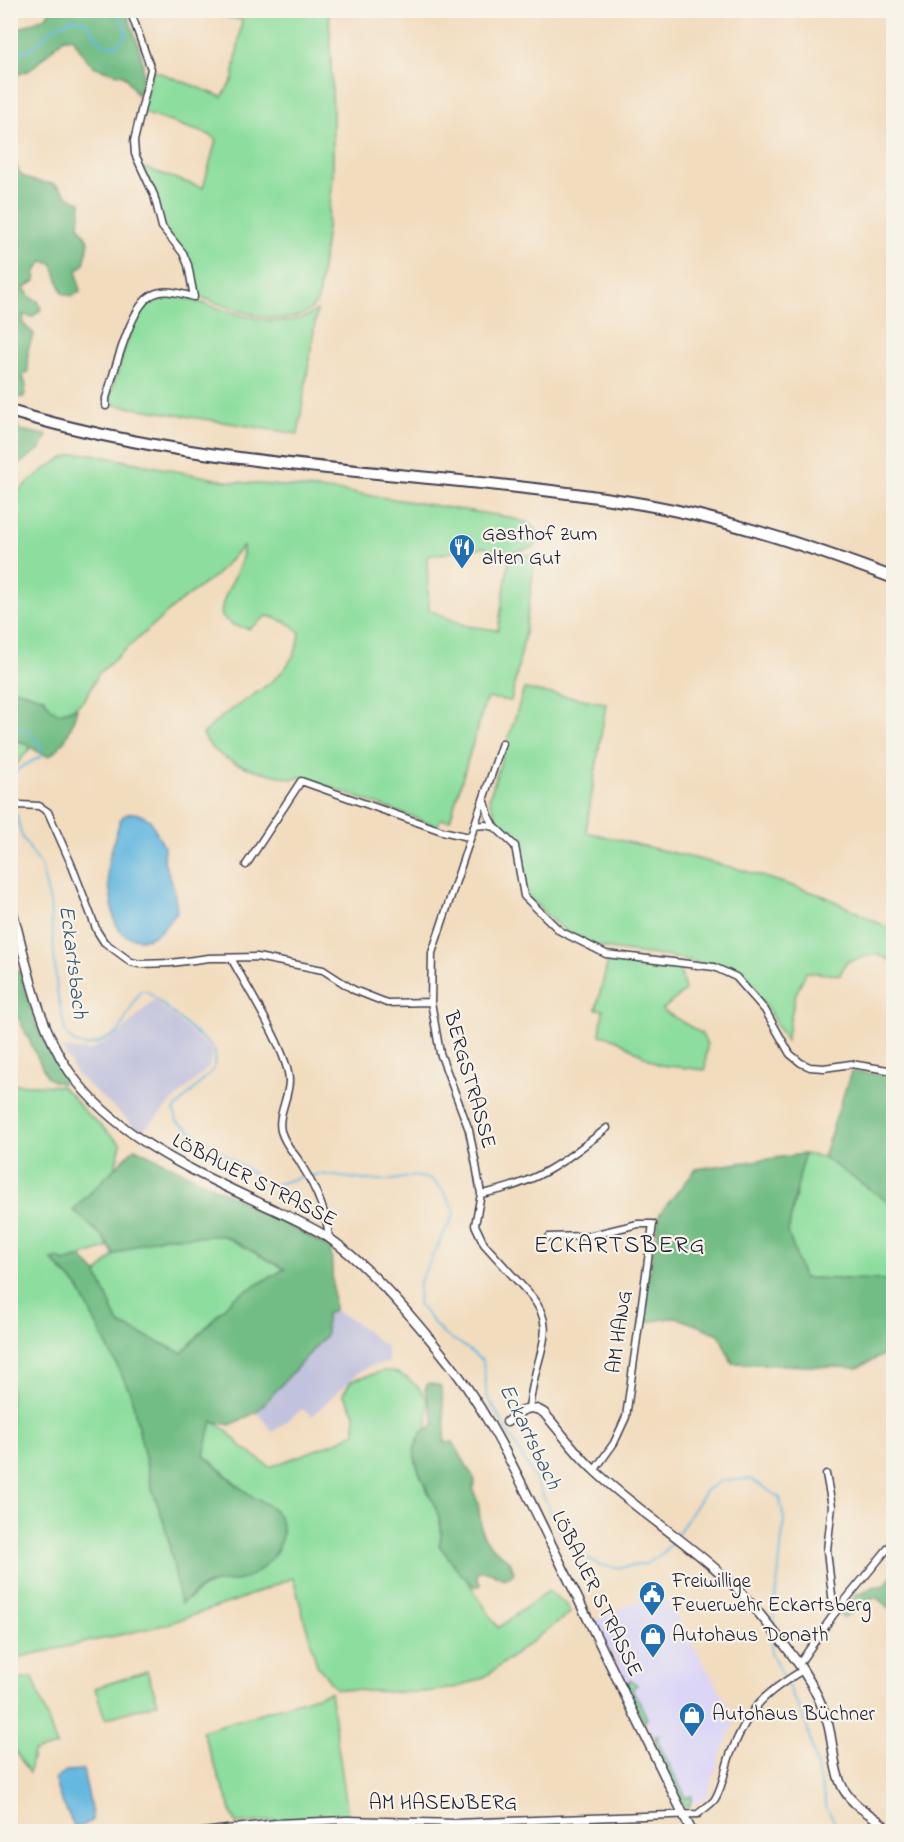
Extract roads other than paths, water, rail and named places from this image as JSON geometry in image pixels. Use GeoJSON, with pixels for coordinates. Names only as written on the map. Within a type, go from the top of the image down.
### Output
{"type":"FeatureCollection","features":[{"type":"Feature","properties":{"kind":"highway"},"geometry":{"type":"LineString","coordinates":[[10,411],[124,439],[242,459],[516,486],[626,501],[705,518],[794,542],[894,578]]}},
{"type":"Feature","properties":{"kind":"main road","name":"LÖBAUER STRASSE"},"geometry":{"type":"LineString","coordinates":[[10,902],[51,1038],[71,1074],[90,1096],[112,1117],[158,1152],[328,1238],[367,1271],[437,1347],[500,1426],[692,1832]]}},
{"type":"Feature","properties":{"kind":"main road"},"geometry":{"type":"LineString","coordinates":[[500,1426],[529,1407],[544,1413],[594,1471],[728,1580],[768,1624],[801,1667],[812,1686],[825,1716],[843,1789],[862,1810],[891,1832]]}},
{"type":"Feature","properties":{"kind":"street"},"geometry":{"type":"LineString","coordinates":[[106,406],[106,398],[131,323],[140,306],[150,295],[170,291],[194,297],[183,253],[162,227],[154,195],[135,154],[134,141],[151,69],[130,10]]}},
{"type":"Feature","properties":{"kind":"street","name":"BERGSTRASSE"},"geometry":{"type":"LineString","coordinates":[[502,743],[432,953],[431,1002],[440,1053],[469,1130],[481,1194],[475,1225],[483,1244],[539,1305],[545,1326],[546,1336],[529,1407]]}},
{"type":"Feature","properties":{"kind":"street"},"geometry":{"type":"LineString","coordinates":[[246,865],[301,781],[441,831],[469,837]]}},
{"type":"Feature","properties":{"kind":"street"},"geometry":{"type":"LineString","coordinates":[[484,798],[495,827],[515,846],[524,896],[560,931],[606,954],[714,967],[736,978],[755,996],[790,1054],[801,1063],[824,1068],[851,1064],[894,1071]]}},
{"type":"Feature","properties":{"kind":"street"},"geometry":{"type":"LineString","coordinates":[[10,807],[39,806],[48,812],[97,931],[111,949],[131,962],[140,964],[257,957],[323,970],[354,990],[387,1003],[431,1002]]}},
{"type":"Feature","properties":{"kind":"street"},"geometry":{"type":"LineString","coordinates":[[474,826],[495,827]]}},
{"type":"Feature","properties":{"kind":"street"},"geometry":{"type":"LineString","coordinates":[[231,958],[285,1058],[289,1082],[280,1128],[289,1150],[304,1168],[326,1218],[328,1238]]}},
{"type":"Feature","properties":{"kind":"street"},"geometry":{"type":"LineString","coordinates":[[481,1194],[506,1190],[548,1171],[564,1162],[607,1128]]}},
{"type":"Feature","properties":{"kind":"street","name":"AM HANG"},"geometry":{"type":"LineString","coordinates":[[549,1237],[588,1236],[638,1224],[653,1224],[626,1417],[614,1443],[594,1471]]}},
{"type":"Feature","properties":{"kind":"street"},"geometry":{"type":"LineString","coordinates":[[826,1474],[832,1506],[827,1550],[834,1614]]}},
{"type":"Feature","properties":{"kind":"street"},"geometry":{"type":"LineString","coordinates":[[684,1815],[698,1814],[715,1800],[730,1755],[757,1704],[801,1667],[834,1614],[894,1541]]}},
{"type":"Feature","properties":{"kind":"street","name":"AM HASENBERG"},"geometry":{"type":"LineString","coordinates":[[203,1832],[276,1823],[328,1821],[454,1822],[684,1815]]}},
{"type":"Feature","properties":{"kind":"water"},"geometry":{"type":"Polygon","coordinates":[[[132,813],[150,820],[164,847],[164,861],[174,888],[177,912],[158,933],[144,939],[126,936],[118,928],[115,922],[107,869],[120,820],[132,813]]]}},
{"type":"Feature","properties":{"kind":"water"},"geometry":{"type":"Polygon","coordinates":[[[83,1770],[92,1821],[82,1826],[74,1826],[60,1797],[55,1779],[66,1771],[83,1770]]]}},
{"type":"Feature","properties":{"kind":"waterway","name":"Eckartsbach"},"geometry":{"type":"LineString","coordinates":[[10,58],[33,47],[54,28],[73,18],[86,22],[101,43],[116,46],[127,35],[118,10]]}},
{"type":"Feature","properties":{"kind":"waterway","name":"Eckartsbach"},"geometry":{"type":"LineString","coordinates":[[10,728],[14,725],[30,732],[41,747],[40,757],[20,768],[10,777]]}},
{"type":"Feature","properties":{"kind":"waterway","name":"Eckartsbach"},"geometry":{"type":"LineString","coordinates":[[12,808],[16,814],[22,837],[41,866],[50,903],[57,992],[66,1034],[75,1043],[87,1046],[118,1033],[140,991],[147,991],[215,1050],[214,1069],[174,1110],[177,1121],[265,1182],[275,1185],[320,1174],[364,1180],[392,1180],[414,1176],[431,1179],[444,1192],[455,1212],[419,1283],[418,1304],[443,1334],[483,1361],[487,1396],[535,1479],[561,1532],[585,1557],[600,1565],[615,1568],[646,1564],[663,1553],[674,1540]]}},
{"type":"Feature","properties":{"kind":"waterway","name":"Eckartsbach"},"geometry":{"type":"LineString","coordinates":[[677,1535],[705,1491],[720,1481],[751,1479],[780,1498],[784,1520],[773,1625]]}},
{"type":"Feature","properties":{"kind":"waterway","name":"Eckartsbach"},"geometry":{"type":"LineString","coordinates":[[772,1634],[771,1652],[806,1723],[827,1809],[841,1832]]}},
{"type":"Feature","properties":{"kind":"place","name":"Gasthof zum alten Gut"},"geometry":{"type":"Point","coordinates":[462,570]}},
{"type":"Feature","properties":{"kind":"place","name":"Freiwillige Feuerwehr Eckartsberg"},"geometry":{"type":"Point","coordinates":[652,1617]}},
{"type":"Feature","properties":{"kind":"place","name":"Autohaus Donath"},"geometry":{"type":"Point","coordinates":[653,1659]}},
{"type":"Feature","properties":{"kind":"place","name":"Autohaus Büchner"},"geometry":{"type":"Point","coordinates":[692,1738]}},
{"type":"Feature","properties":{"kind":"district","name":"ECKARTSBERG"},"geometry":{"type":"Point","coordinates":[620,1246]}}]}
